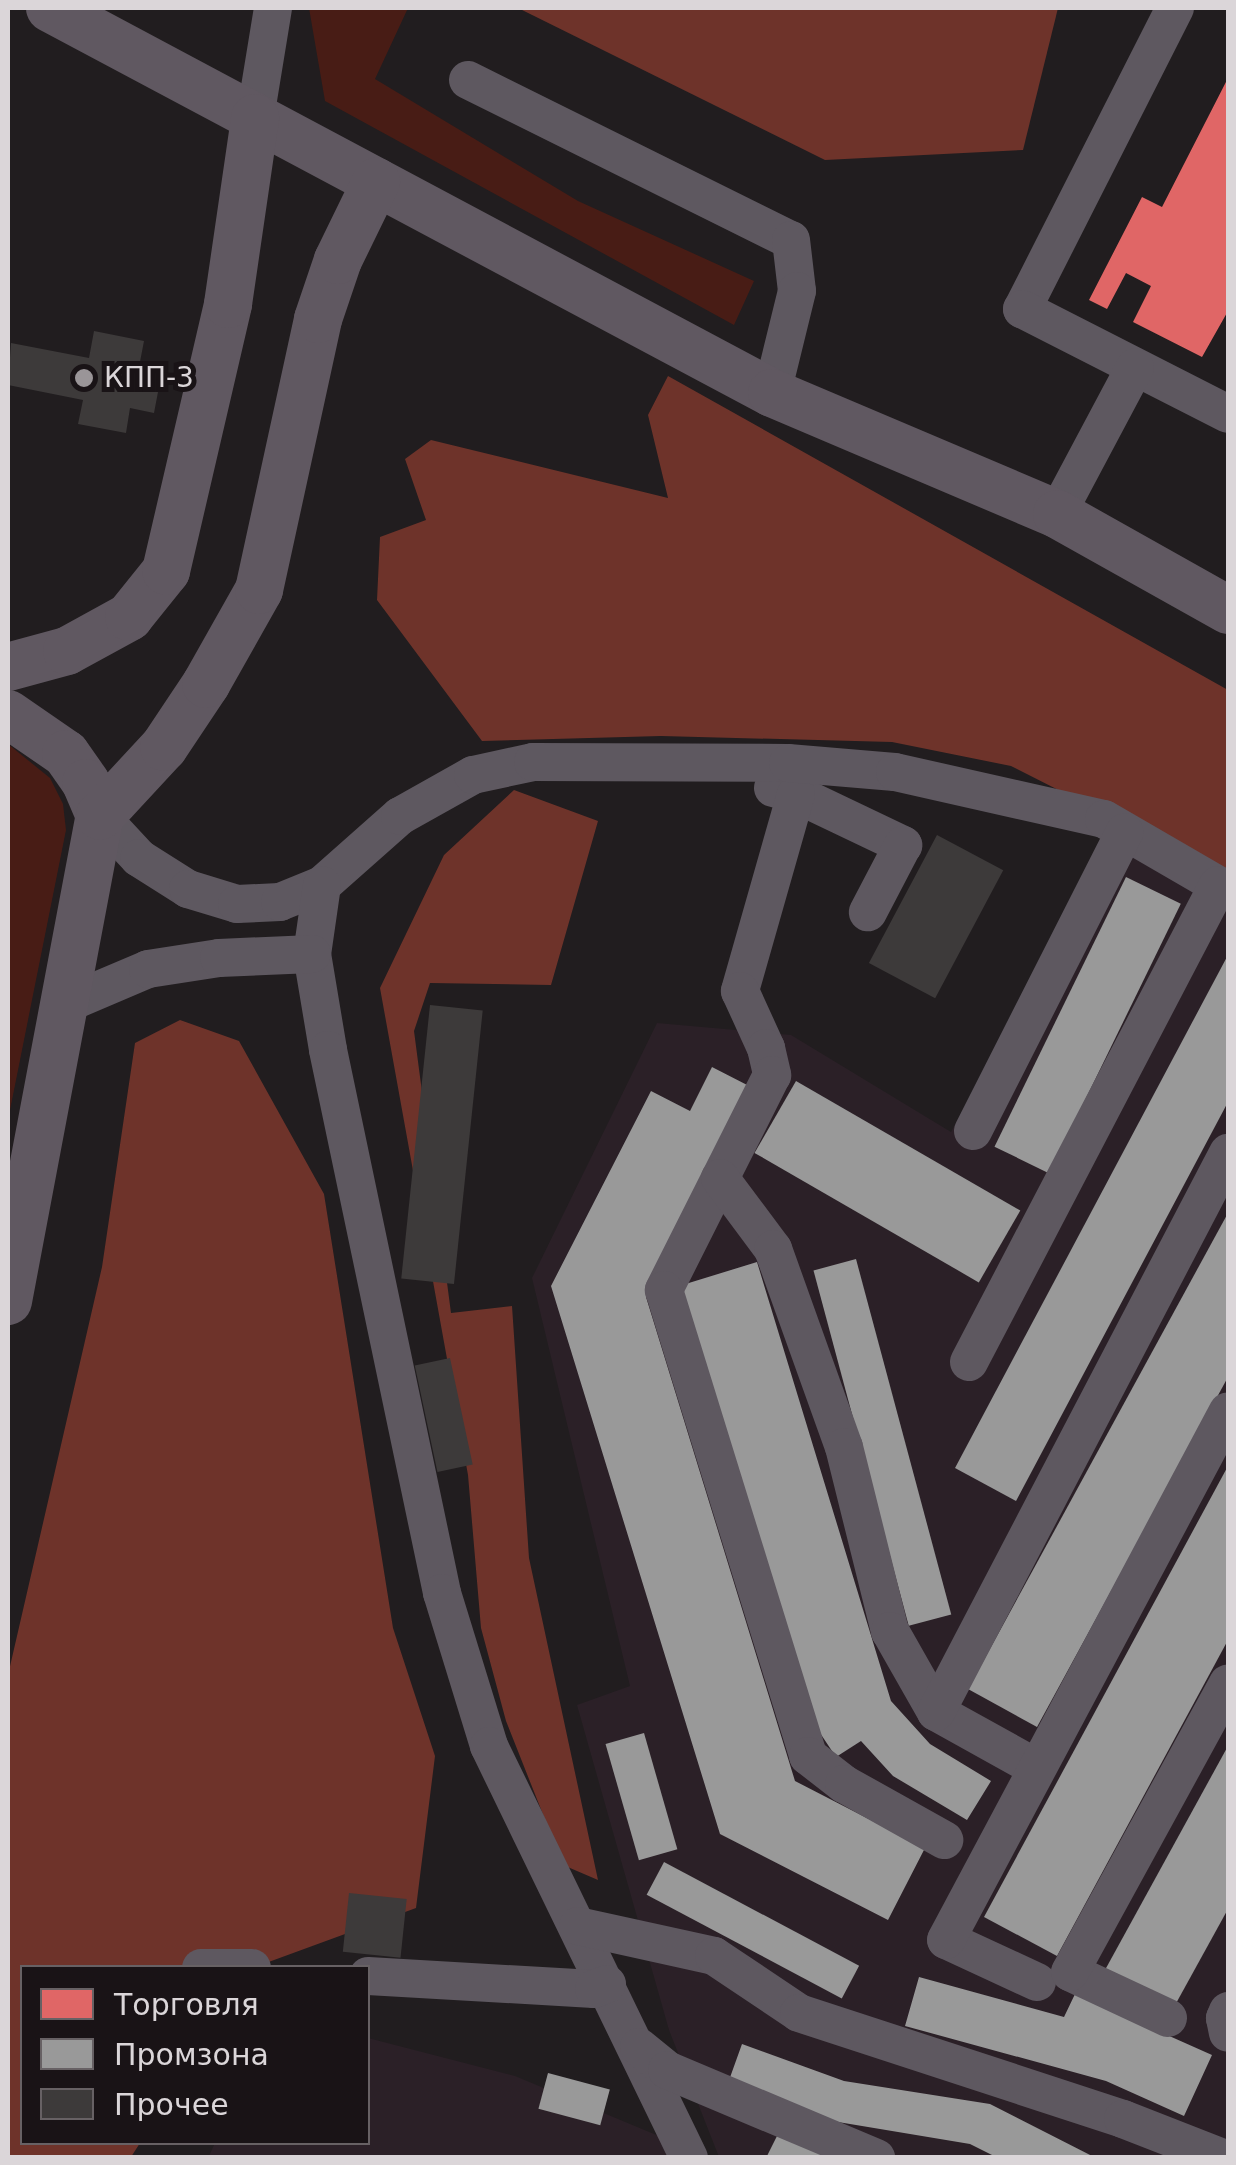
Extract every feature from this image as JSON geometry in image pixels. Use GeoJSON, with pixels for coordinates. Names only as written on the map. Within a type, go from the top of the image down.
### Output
{"type":"FeatureCollection","features":[{"type":"Feature","properties":{"kind":"main road"},"geometry":{"type":"LineString","coordinates":[[50,8],[772,394],[1057,514],[1228,610]]}},
{"type":"Feature","properties":{"kind":"main road"},"geometry":{"type":"LineString","coordinates":[[8,667],[67,651],[129,617],[166,571],[228,304],[256,118]]}},
{"type":"Feature","properties":{"kind":"main road"},"geometry":{"type":"LineString","coordinates":[[8,1301],[17,1212],[100,816],[164,746],[206,684],[259,590],[318,319],[338,260],[376,182]]}},
{"type":"Feature","properties":{"kind":"main road"},"geometry":{"type":"LineString","coordinates":[[8,714],[34,728],[66,754],[86,783],[100,816]]}},
{"type":"Feature","properties":{"kind":"street"},"geometry":{"type":"LineString","coordinates":[[256,118],[273,8]]}},
{"type":"Feature","properties":{"kind":"street"},"geometry":{"type":"LineString","coordinates":[[1175,8],[1022,309],[1228,414]]}},
{"type":"Feature","properties":{"kind":"street"},"geometry":{"type":"LineString","coordinates":[[468,80],[791,240],[797,290],[772,394]]}},
{"type":"Feature","properties":{"kind":"street"},"geometry":{"type":"LineString","coordinates":[[1057,514],[1134,367]]}},
{"type":"Feature","properties":{"kind":"street"},"geometry":{"type":"LineString","coordinates":[[100,816],[139,858],[188,889],[237,904],[280,902],[322,886],[400,816],[472,775],[533,762],[788,763],[895,772],[1104,820],[1224,888],[969,1362]]}},
{"type":"Feature","properties":{"kind":"street"},"geometry":{"type":"LineString","coordinates":[[678,762],[796,794],[903,845],[868,912]]}},
{"type":"Feature","properties":{"kind":"street"},"geometry":{"type":"LineString","coordinates":[[796,794],[740,991],[766,1048],[772,1075],[664,1290],[808,1756],[844,1784],[944,1840]]}},
{"type":"Feature","properties":{"kind":"street"},"geometry":{"type":"LineString","coordinates":[[973,1131],[1126,832]]}},
{"type":"Feature","properties":{"kind":"street"},"geometry":{"type":"LineString","coordinates":[[322,886],[312,954],[442,1593],[489,1746],[688,2158]]}},
{"type":"Feature","properties":{"kind":"street"},"geometry":{"type":"LineString","coordinates":[[61,1006],[148,969],[219,958],[312,954]]}},
{"type":"Feature","properties":{"kind":"street"},"geometry":{"type":"LineString","coordinates":[[936,1712],[1228,1153]]}},
{"type":"Feature","properties":{"kind":"street"},"geometry":{"type":"LineString","coordinates":[[720,1178],[774,1249],[844,1447],[890,1631],[936,1712],[1037,1768]]}},
{"type":"Feature","properties":{"kind":"street"},"geometry":{"type":"LineString","coordinates":[[1037,1982],[946,1940],[1228,1411]]}},
{"type":"Feature","properties":{"kind":"street"},"geometry":{"type":"LineString","coordinates":[[1168,2018],[1070,1972],[1228,1683]]}},
{"type":"Feature","properties":{"kind":"street"},"geometry":{"type":"LineString","coordinates":[[578,1926],[714,1956],[800,2014],[1124,2119],[1223,2158]]}},
{"type":"Feature","properties":{"kind":"street"},"geometry":{"type":"LineString","coordinates":[[370,1976],[594,1989],[607,1984]]}},
{"type":"Feature","properties":{"kind":"street"},"geometry":{"type":"LineString","coordinates":[[1228,2011],[1228,2033]]}},
{"type":"Feature","properties":{"kind":"street"},"geometry":{"type":"LineString","coordinates":[[637,2046],[667,2070],[884,2158]]}},
{"type":"Feature","properties":{"kind":"shaded area"},"geometry":{"type":"Polygon","coordinates":[[[309,8],[408,8],[375,79],[578,201],[754,281],[734,325],[325,101],[309,8]]]}},
{"type":"Feature","properties":{"kind":"shaded area"},"geometry":{"type":"Polygon","coordinates":[[[518,8],[1058,8],[1023,150],[825,160],[518,8]]]}},
{"type":"Feature","properties":{"kind":"shaded area"},"geometry":{"type":"Polygon","coordinates":[[[668,376],[1228,690],[1228,876],[1011,766],[892,742],[661,736],[482,741],[377,600],[380,537],[426,520],[405,459],[431,440],[668,498],[648,415],[668,376]]]}},
{"type":"Feature","properties":{"kind":"shaded area"},"geometry":{"type":"Polygon","coordinates":[[[8,744],[50,778],[63,804],[66,830],[8,1120],[8,744]]]}},
{"type":"Feature","properties":{"kind":"shaded area"},"geometry":{"type":"Polygon","coordinates":[[[514,790],[598,821],[551,985],[430,983],[414,1031],[451,1313],[512,1306],[529,1558],[598,1880],[563,1865],[506,1721],[481,1628],[468,1475],[380,988],[444,855],[514,790]]]}},
{"type":"Feature","properties":{"kind":"shaded area"},"geometry":{"type":"Polygon","coordinates":[[[1109,836],[1228,901],[1228,2157],[719,2157],[669,2030],[577,1705],[630,1686],[532,1278],[657,1023],[791,1035],[951,1132],[1109,836]]]}},
{"type":"Feature","properties":{"kind":"shaded area"},"geometry":{"type":"Polygon","coordinates":[[[180,1020],[239,1041],[324,1194],[393,1628],[435,1756],[416,1908],[260,1965],[20,1965],[20,2145],[139,2145],[131,2157],[8,2158],[8,1675],[102,1267],[135,1043],[180,1020]]]}},
{"type":"Feature","properties":{"kind":"shaded area"},"geometry":{"type":"Polygon","coordinates":[[[370,2039],[515,2076],[666,2139],[672,2158],[208,2158],[214,2145],[370,2145],[370,2039]]]}},
{"type":"Feature","properties":{"kind":"building: Торговля"},"geometry":{"type":"Polygon","coordinates":[[[1228,78],[1228,311],[1202,357],[1133,322],[1151,286],[1126,273],[1107,309],[1089,300],[1142,197],[1162,207],[1228,78]]]}},
{"type":"Feature","properties":{"kind":"building: Промзона"},"geometry":{"type":"Polygon","coordinates":[[[1126,877],[1181,904],[1049,1173],[994,1147],[1126,877]]]}},
{"type":"Feature","properties":{"kind":"building: Промзона"},"geometry":{"type":"Polygon","coordinates":[[[1228,955],[1228,1102],[1016,1501],[955,1468],[1228,955]]]}},
{"type":"Feature","properties":{"kind":"building: Промзона"},"geometry":{"type":"Polygon","coordinates":[[[712,1067],[753,1088],[646,1297],[795,1781],[925,1848],[888,1920],[720,1834],[551,1286],[651,1091],[690,1111],[712,1067]]]}},
{"type":"Feature","properties":{"kind":"building: Промзона"},"geometry":{"type":"Polygon","coordinates":[[[796,1081],[1020,1210],[979,1282],[754,1153],[796,1081]]]}},
{"type":"Feature","properties":{"kind":"building: Промзона"},"geometry":{"type":"Polygon","coordinates":[[[1228,1213],[1228,1377],[1037,1727],[968,1689],[1228,1213]]]}},
{"type":"Feature","properties":{"kind":"building: Промзона"},"geometry":{"type":"Polygon","coordinates":[[[856,1259],[951,1614],[909,1626],[813,1270],[856,1259]]]}},
{"type":"Feature","properties":{"kind":"building: Промзона"},"geometry":{"type":"Polygon","coordinates":[[[757,1262],[891,1701],[930,1744],[991,1781],[967,1820],[893,1776],[861,1741],[836,1757],[814,1724],[679,1286],[757,1262]]]}},
{"type":"Feature","properties":{"kind":"building: Промзона"},"geometry":{"type":"Polygon","coordinates":[[[1228,1466],[1228,1640],[1057,1956],[984,1917],[1228,1466]]]}},
{"type":"Feature","properties":{"kind":"building: Промзона"},"geometry":{"type":"Polygon","coordinates":[[[644,1733],[677,1849],[639,1860],[606,1744],[644,1733]]]}},
{"type":"Feature","properties":{"kind":"building: Промзона"},"geometry":{"type":"Polygon","coordinates":[[[1228,1746],[1228,1909],[1174,2007],[1105,1970],[1228,1746]]]}},
{"type":"Feature","properties":{"kind":"building: Промзона"},"geometry":{"type":"Polygon","coordinates":[[[664,1862],[859,1966],[842,1998],[647,1895],[664,1862]]]}},
{"type":"Feature","properties":{"kind":"building: Промзона"},"geometry":{"type":"Polygon","coordinates":[[[919,1977],[1064,2017],[1075,1994],[1212,2055],[1184,2116],[1106,2081],[905,2026],[919,1977]]]}},
{"type":"Feature","properties":{"kind":"building: Промзона"},"geometry":{"type":"Polygon","coordinates":[[[742,2044],[844,2081],[990,2104],[1096,2158],[998,2158],[970,2144],[832,2121],[728,2083],[742,2044]]]}},
{"type":"Feature","properties":{"kind":"building: Промзона"},"geometry":{"type":"Polygon","coordinates":[[[548,2073],[610,2090],[600,2125],[538,2109],[548,2073]]]}},
{"type":"Feature","properties":{"kind":"building: Промзона"},"geometry":{"type":"Polygon","coordinates":[[[779,2132],[831,2158],[766,2158],[779,2132]]]}},
{"type":"Feature","properties":{"kind":"building: Прочее","name":"КПП-3"},"geometry":{"type":"Polygon","coordinates":[[[94,331],[144,341],[139,367],[162,371],[154,413],[130,408],[126,433],[78,424],[83,400],[8,385],[11,343],[89,358],[94,331]]]}},
{"type":"Feature","properties":{"kind":"building: Прочее"},"geometry":{"type":"Polygon","coordinates":[[[937,835],[1003,870],[935,998],[869,963],[937,835]]]}},
{"type":"Feature","properties":{"kind":"building: Прочее"},"geometry":{"type":"Polygon","coordinates":[[[430,1005],[483,1011],[454,1284],[401,1278],[430,1005]]]}},
{"type":"Feature","properties":{"kind":"building: Прочее"},"geometry":{"type":"Polygon","coordinates":[[[450,1358],[473,1465],[437,1472],[415,1365],[450,1358]]]}},
{"type":"Feature","properties":{"kind":"building: Прочее"},"geometry":{"type":"Polygon","coordinates":[[[349,1893],[407,1899],[401,1958],[343,1952],[349,1893]]]}},
{"type":"Feature","properties":{"kind":"place","name":"КПП-3"},"geometry":{"type":"Point","coordinates":[84,378]}}]}
